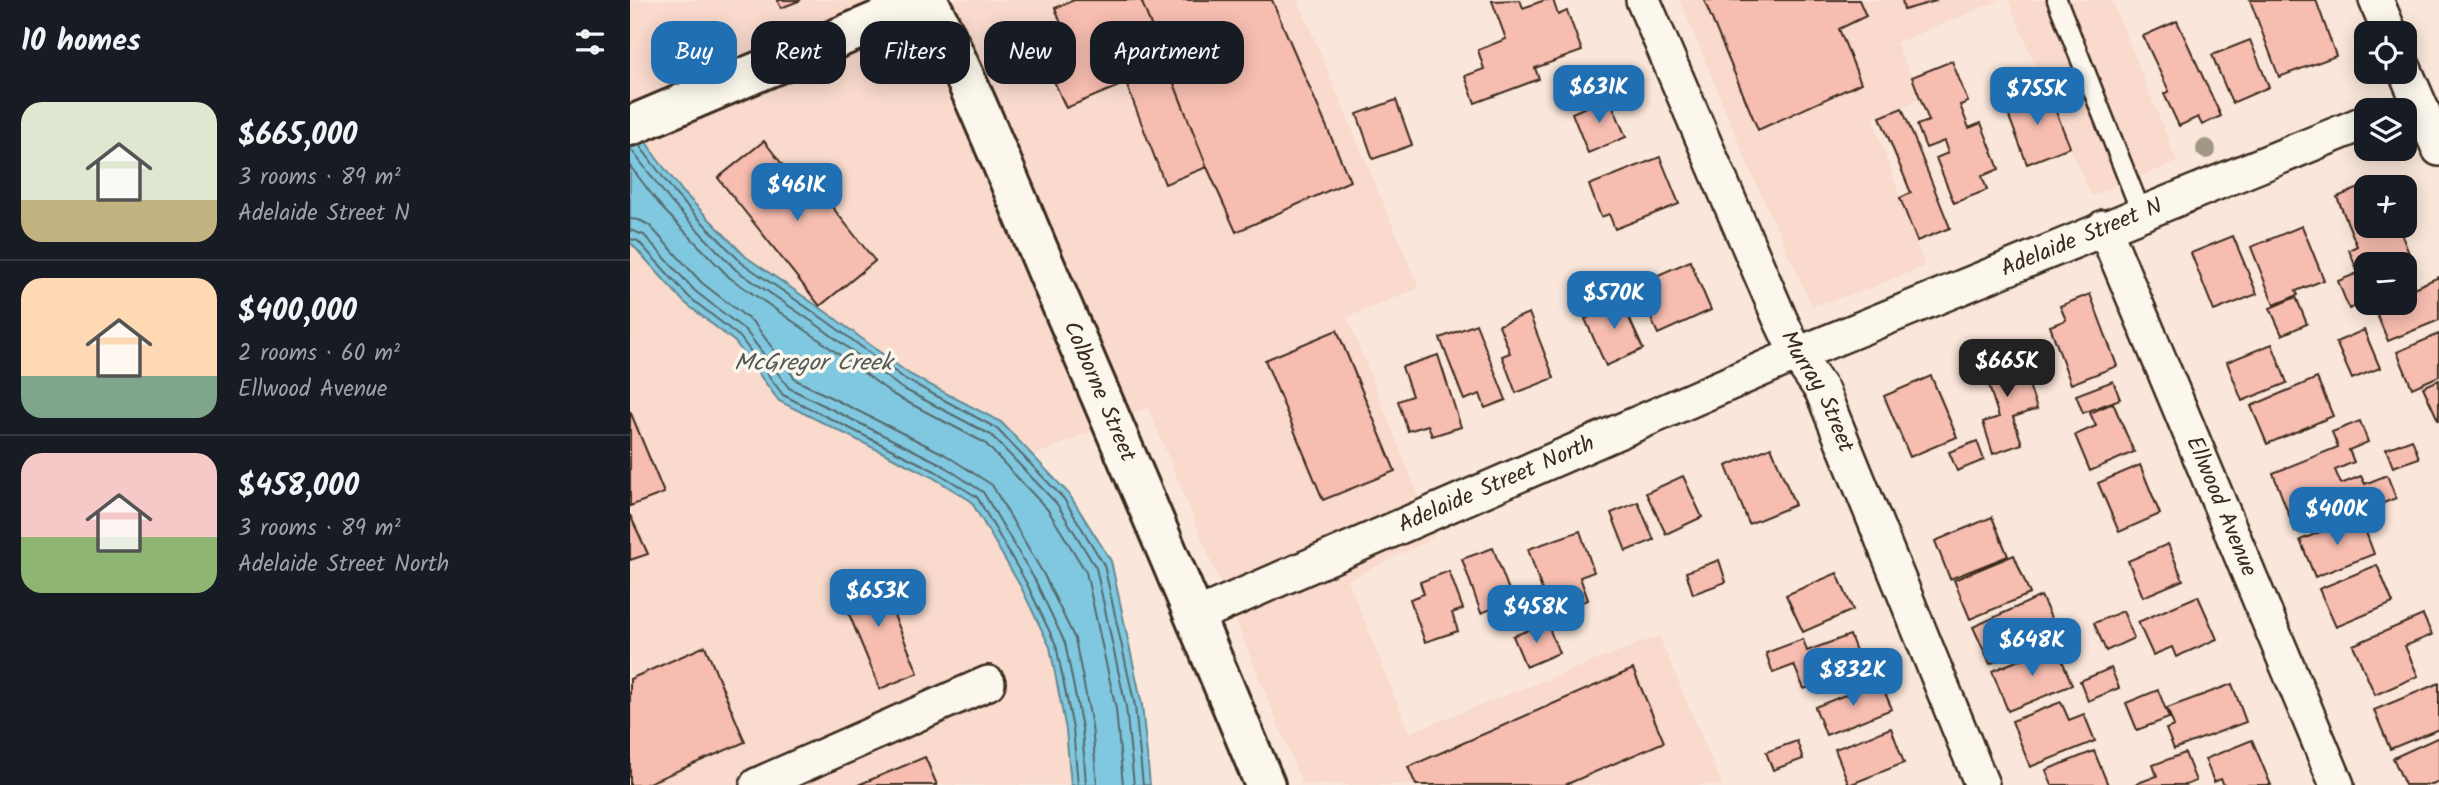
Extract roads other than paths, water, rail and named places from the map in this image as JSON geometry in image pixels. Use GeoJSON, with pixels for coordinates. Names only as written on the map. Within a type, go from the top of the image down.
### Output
{"type":"FeatureCollection","features":[{"type":"Feature","properties":{"kind":"street"},"geometry":{"type":"LineString","coordinates":[[630,126],[928,0]]}},
{"type":"Feature","properties":{"kind":"street","name":"Colborne Street"},"geometry":{"type":"LineString","coordinates":[[928,0],[950,45],[1265,785]]}},
{"type":"Feature","properties":{"kind":"street","name":"Murray Street"},"geometry":{"type":"LineString","coordinates":[[1643,0],[1780,320],[1797,355],[1822,391],[1982,785]]}},
{"type":"Feature","properties":{"kind":"street"},"geometry":{"type":"LineString","coordinates":[[2376,0],[2385,21]]}},
{"type":"Feature","properties":{"kind":"street"},"geometry":{"type":"LineString","coordinates":[[2417,100],[2439,149]]}},
{"type":"Feature","properties":{"kind":"street","name":"Adelaide Street N"},"geometry":{"type":"LineString","coordinates":[[1797,355],[2354,126]]}},
{"type":"Feature","properties":{"kind":"street","name":"Ellwood Avenue"},"geometry":{"type":"LineString","coordinates":[[2104,227],[2337,785]]}},
{"type":"Feature","properties":{"kind":"street","name":"Adelaide Street North"},"geometry":{"type":"LineString","coordinates":[[1195,616],[1797,355]]}},
{"type":"Feature","properties":{"kind":"street"},"geometry":{"type":"LineString","coordinates":[[757,785],[988,683]]}},
{"type":"Feature","properties":{"kind":"lane"},"geometry":{"type":"LineString","coordinates":[[2057,0],[2141,212]]}},
{"type":"Feature","properties":{"kind":"water","name":"McGregor Creek"},"geometry":{"type":"Polygon","coordinates":[[[630,116],[655,156],[683,192],[746,257],[909,374],[1001,422],[1069,494],[1111,561],[1142,705],[1150,785],[1071,785],[1066,730],[1050,647],[1021,587],[971,501],[932,477],[779,401],[735,342],[684,302],[630,242],[630,116]]]}}]}
